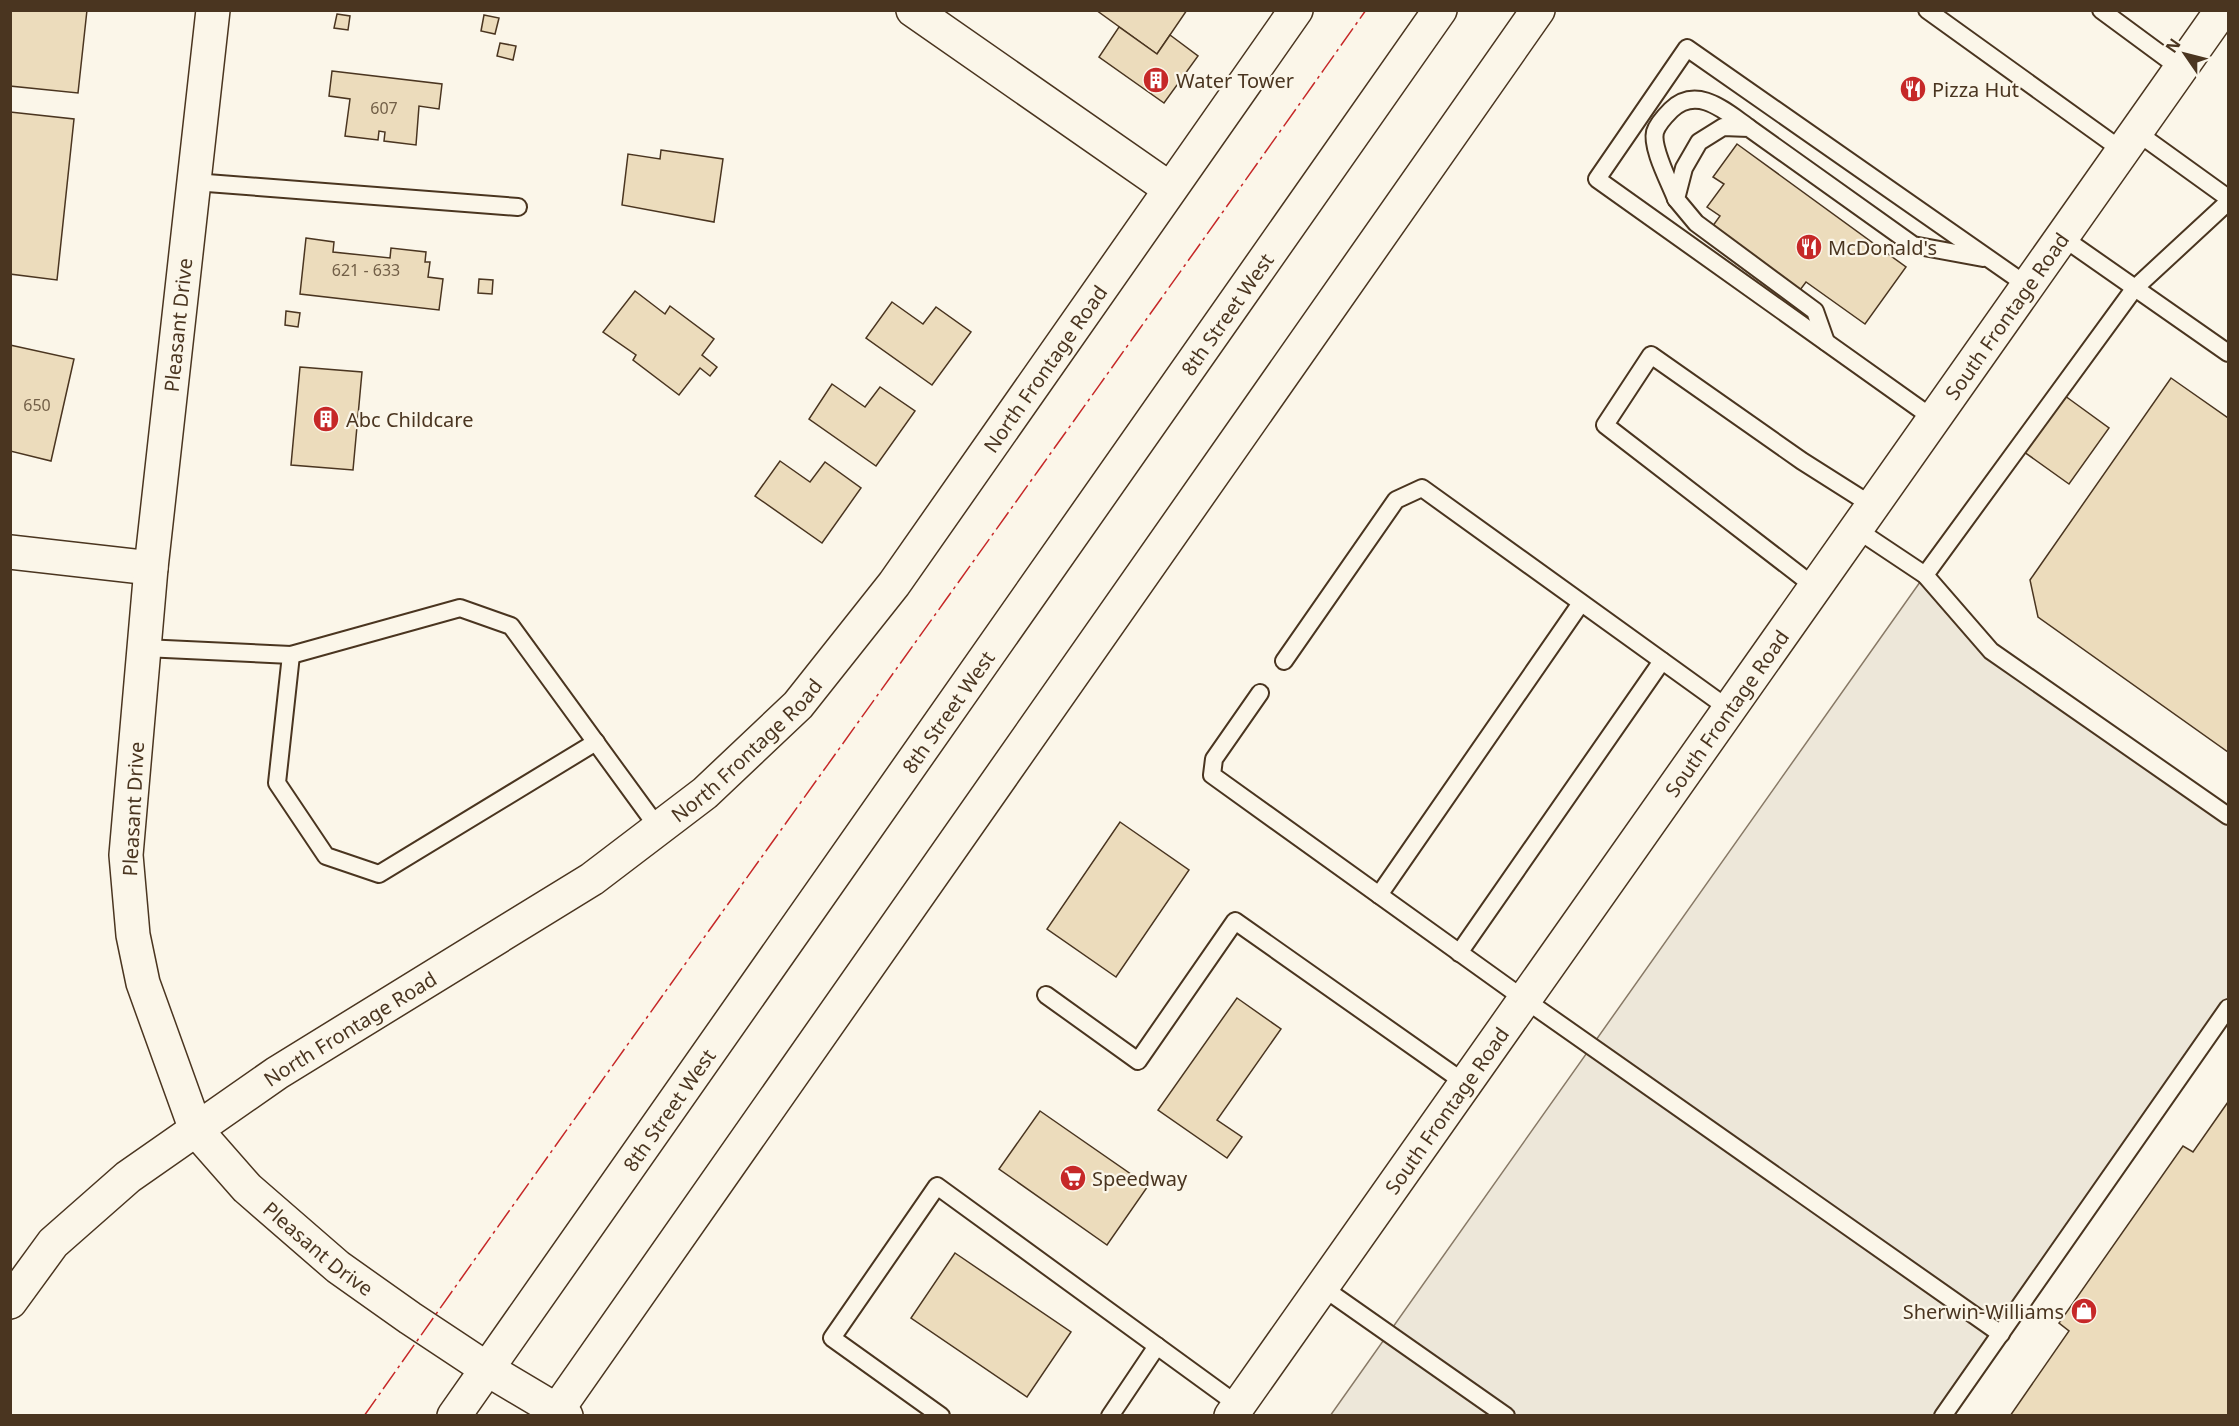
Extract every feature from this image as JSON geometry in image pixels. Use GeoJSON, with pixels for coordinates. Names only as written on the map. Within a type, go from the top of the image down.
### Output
{"type":"FeatureCollection","features":[{"type":"Feature","properties":{"kind":"main road","name":"Pleasant Drive"},"geometry":{"type":"LineString","coordinates":[[213,10],[151,567],[126,855],[133,935],[143,983],[196,1130],[247,1188],[338,1267],[410,1318],[559,1414]]}},
{"type":"Feature","properties":{"kind":"main road"},"geometry":{"type":"LineString","coordinates":[[913,10],[1170,189]]}},
{"type":"Feature","properties":{"kind":"main road","name":"North Frontage Road"},"geometry":{"type":"LineString","coordinates":[[10,1302],[53,1243],[128,1177],[277,1073],[592,879],[705,793],[798,705],[894,584],[1296,10]]}},
{"type":"Feature","properties":{"kind":"main road","name":"8th Street West"},"geometry":{"type":"LineString","coordinates":[[454,1416],[1440,10]]}},
{"type":"Feature","properties":{"kind":"main road"},"geometry":{"type":"LineString","coordinates":[[559,1414],[1539,10]]}},
{"type":"Feature","properties":{"kind":"main road","name":"South Frontage Road"},"geometry":{"type":"LineString","coordinates":[[1234,1410],[2222,10]]}},
{"type":"Feature","properties":{"kind":"main road"},"geometry":{"type":"LineString","coordinates":[[10,552],[151,567]]}},
{"type":"Feature","properties":{"kind":"lane"},"geometry":{"type":"LineString","coordinates":[[1925,575],[2134,289],[2229,200],[2129,141],[1927,10]]}},
{"type":"Feature","properties":{"kind":"lane"},"geometry":{"type":"LineString","coordinates":[[2102,11],[2181,69]]}},
{"type":"Feature","properties":{"kind":"lane"},"geometry":{"type":"LineString","coordinates":[[1934,419],[1598,179],[1687,48],[2028,286]]}},
{"type":"Feature","properties":{"kind":"lane"},"geometry":{"type":"LineString","coordinates":[[1826,342],[1815,311],[1696,223],[1676,199],[1657,150],[1655,133],[1667,113],[1680,101],[1698,99],[1717,106],[1913,245],[1989,259]]}},
{"type":"Feature","properties":{"kind":"lane"},"geometry":{"type":"LineString","coordinates":[[1676,199],[1684,168],[1699,142],[1723,126],[1749,128]]}},
{"type":"Feature","properties":{"kind":"lane"},"geometry":{"type":"LineString","coordinates":[[194,182],[518,207]]}},
{"type":"Feature","properties":{"kind":"lane"},"geometry":{"type":"LineString","coordinates":[[2062,237],[2229,353]]}},
{"type":"Feature","properties":{"kind":"lane"},"geometry":{"type":"LineString","coordinates":[[1815,587],[1605,425],[1651,355],[1802,461],[1925,575],[1991,651],[2229,816]]}},
{"type":"Feature","properties":{"kind":"lane"},"geometry":{"type":"LineString","coordinates":[[1284,661],[1396,500],[1422,488],[1729,709]]}},
{"type":"Feature","properties":{"kind":"lane"},"geometry":{"type":"LineString","coordinates":[[1379,895],[1581,603]]}},
{"type":"Feature","properties":{"kind":"lane"},"geometry":{"type":"LineString","coordinates":[[144,648],[291,655],[460,608],[511,626],[659,829]]}},
{"type":"Feature","properties":{"kind":"lane"},"geometry":{"type":"LineString","coordinates":[[291,655],[278,783],[326,856],[379,874],[596,742]]}},
{"type":"Feature","properties":{"kind":"lane"},"geometry":{"type":"LineString","coordinates":[[1459,953],[1662,661]]}},
{"type":"Feature","properties":{"kind":"lane"},"geometry":{"type":"LineString","coordinates":[[1260,693],[1214,759],[1212,775],[1459,953],[2001,1334]]}},
{"type":"Feature","properties":{"kind":"lane"},"geometry":{"type":"LineString","coordinates":[[1046,995],[1138,1061],[1235,921],[1465,1083]]}},
{"type":"Feature","properties":{"kind":"lane"},"geometry":{"type":"LineString","coordinates":[[1943,1416],[2229,1008]]}},
{"type":"Feature","properties":{"kind":"lane"},"geometry":{"type":"LineString","coordinates":[[941,1416],[832,1338],[937,1186],[1158,1346],[1234,1410]]}},
{"type":"Feature","properties":{"kind":"lane"},"geometry":{"type":"LineString","coordinates":[[1322,1287],[1506,1416]]}},
{"type":"Feature","properties":{"kind":"lane"},"geometry":{"type":"LineString","coordinates":[[1110,1416],[1158,1346]]}},
{"type":"Feature","properties":{"kind":"shaded area"},"geometry":{"type":"Polygon","coordinates":[[[1925,575],[1991,651],[2228,816],[2228,1008],[1943,1415],[1330,1416],[1925,575]]]}},
{"type":"Feature","properties":{"kind":"building"},"geometry":{"type":"Polygon","coordinates":[[[10,10],[87,10],[78,93],[10,86],[10,10]]]}},
{"type":"Feature","properties":{"kind":"building"},"geometry":{"type":"Polygon","coordinates":[[[1096,10],[1187,10],[1157,54],[1096,10]]]}},
{"type":"Feature","properties":{"kind":"building"},"geometry":{"type":"Polygon","coordinates":[[[337,14],[350,16],[348,30],[334,28],[337,14]]]}},
{"type":"Feature","properties":{"kind":"building"},"geometry":{"type":"Polygon","coordinates":[[[484,15],[499,18],[495,34],[481,31],[484,15]]]}},
{"type":"Feature","properties":{"kind":"building","name":"Water Tower"},"geometry":{"type":"Polygon","coordinates":[[[1119,27],[1157,54],[1170,35],[1198,56],[1164,103],[1099,57],[1119,27]]]}},
{"type":"Feature","properties":{"kind":"building"},"geometry":{"type":"Polygon","coordinates":[[[500,43],[516,46],[513,60],[497,56],[500,43]]]}},
{"type":"Feature","properties":{"kind":"building"},"geometry":{"type":"Polygon","coordinates":[[[332,71],[442,84],[439,109],[419,106],[416,145],[384,141],[385,132],[379,131],[378,140],[345,136],[350,99],[329,96],[332,71]]]}},
{"type":"Feature","properties":{"kind":"building"},"geometry":{"type":"Polygon","coordinates":[[[10,112],[74,119],[57,280],[10,274],[10,112]]]}},
{"type":"Feature","properties":{"kind":"building","name":"McDonald's"},"geometry":{"type":"Polygon","coordinates":[[[1737,144],[1906,267],[1865,324],[1806,282],[1800,290],[1712,227],[1720,216],[1707,207],[1724,184],[1713,177],[1737,144]]]}},
{"type":"Feature","properties":{"kind":"building"},"geometry":{"type":"Polygon","coordinates":[[[661,150],[723,159],[714,222],[622,205],[628,154],[660,159],[661,150]]]}},
{"type":"Feature","properties":{"kind":"building"},"geometry":{"type":"Polygon","coordinates":[[[306,238],[334,242],[333,252],[390,258],[391,248],[426,252],[425,262],[430,262],[428,277],[443,279],[439,310],[300,294],[306,238]]]}},
{"type":"Feature","properties":{"kind":"building"},"geometry":{"type":"Polygon","coordinates":[[[479,279],[493,280],[492,294],[478,293],[479,279]]]}},
{"type":"Feature","properties":{"kind":"building"},"geometry":{"type":"Polygon","coordinates":[[[635,291],[665,314],[670,306],[714,339],[702,355],[717,367],[710,376],[700,368],[679,395],[633,360],[636,355],[603,332],[635,291]]]}},
{"type":"Feature","properties":{"kind":"building"},"geometry":{"type":"Polygon","coordinates":[[[892,302],[923,324],[936,307],[971,332],[932,385],[866,338],[892,302]]]}},
{"type":"Feature","properties":{"kind":"building"},"geometry":{"type":"Polygon","coordinates":[[[286,311],[300,313],[298,327],[285,325],[286,311]]]}},
{"type":"Feature","properties":{"kind":"building"},"geometry":{"type":"Polygon","coordinates":[[[10,345],[74,359],[51,461],[10,451],[10,345]]]}},
{"type":"Feature","properties":{"kind":"building","name":"Abc Childcare"},"geometry":{"type":"Polygon","coordinates":[[[300,367],[362,372],[353,470],[291,465],[300,367]]]}},
{"type":"Feature","properties":{"kind":"building"},"geometry":{"type":"Polygon","coordinates":[[[2171,378],[2228,418],[2228,752],[2038,617],[2030,580],[2171,378]]]}},
{"type":"Feature","properties":{"kind":"building"},"geometry":{"type":"Polygon","coordinates":[[[832,384],[865,407],[880,387],[915,411],[876,466],[809,419],[832,384]]]}},
{"type":"Feature","properties":{"kind":"building"},"geometry":{"type":"Polygon","coordinates":[[[2061,393],[2109,428],[2069,484],[2020,449],[2061,393]]]}},
{"type":"Feature","properties":{"kind":"building"},"geometry":{"type":"Polygon","coordinates":[[[780,461],[810,482],[825,462],[861,488],[822,543],[755,496],[780,461]]]}},
{"type":"Feature","properties":{"kind":"building"},"geometry":{"type":"Polygon","coordinates":[[[1120,822],[1189,870],[1116,977],[1047,929],[1120,822]]]}},
{"type":"Feature","properties":{"kind":"building"},"geometry":{"type":"Polygon","coordinates":[[[1237,998],[1281,1029],[1217,1120],[1242,1137],[1227,1158],[1158,1110],[1237,998]]]}},
{"type":"Feature","properties":{"kind":"building"},"geometry":{"type":"Polygon","coordinates":[[[2228,1102],[2228,1416],[2010,1416],[2069,1331],[2059,1323],[2183,1146],[2193,1152],[2228,1102]]]}},
{"type":"Feature","properties":{"kind":"building","name":"Speedway"},"geometry":{"type":"Polygon","coordinates":[[[1040,1111],[1148,1186],[1107,1245],[999,1169],[1040,1111]]]}},
{"type":"Feature","properties":{"kind":"building"},"geometry":{"type":"Polygon","coordinates":[[[955,1253],[1071,1332],[1027,1397],[911,1318],[955,1253]]]}},
{"type":"Feature","properties":{"kind":"power"},"geometry":{"type":"LineString","coordinates":[[364,1416],[1366,10]]}},
{"type":"Feature","properties":{"kind":"place","name":"Water Tower"},"geometry":{"type":"Point","coordinates":[1156,80]}},
{"type":"Feature","properties":{"kind":"place","name":"Pizza Hut"},"geometry":{"type":"Point","coordinates":[1913,89]}},
{"type":"Feature","properties":{"kind":"place","name":"McDonald's"},"geometry":{"type":"Point","coordinates":[1809,247]}},
{"type":"Feature","properties":{"kind":"place","name":"Abc Childcare"},"geometry":{"type":"Point","coordinates":[326,419]}},
{"type":"Feature","properties":{"kind":"place","name":"Speedway"},"geometry":{"type":"Point","coordinates":[1073,1178]}},
{"type":"Feature","properties":{"kind":"place","name":"Sherwin-Williams"},"geometry":{"type":"Point","coordinates":[2084,1311]}}]}
